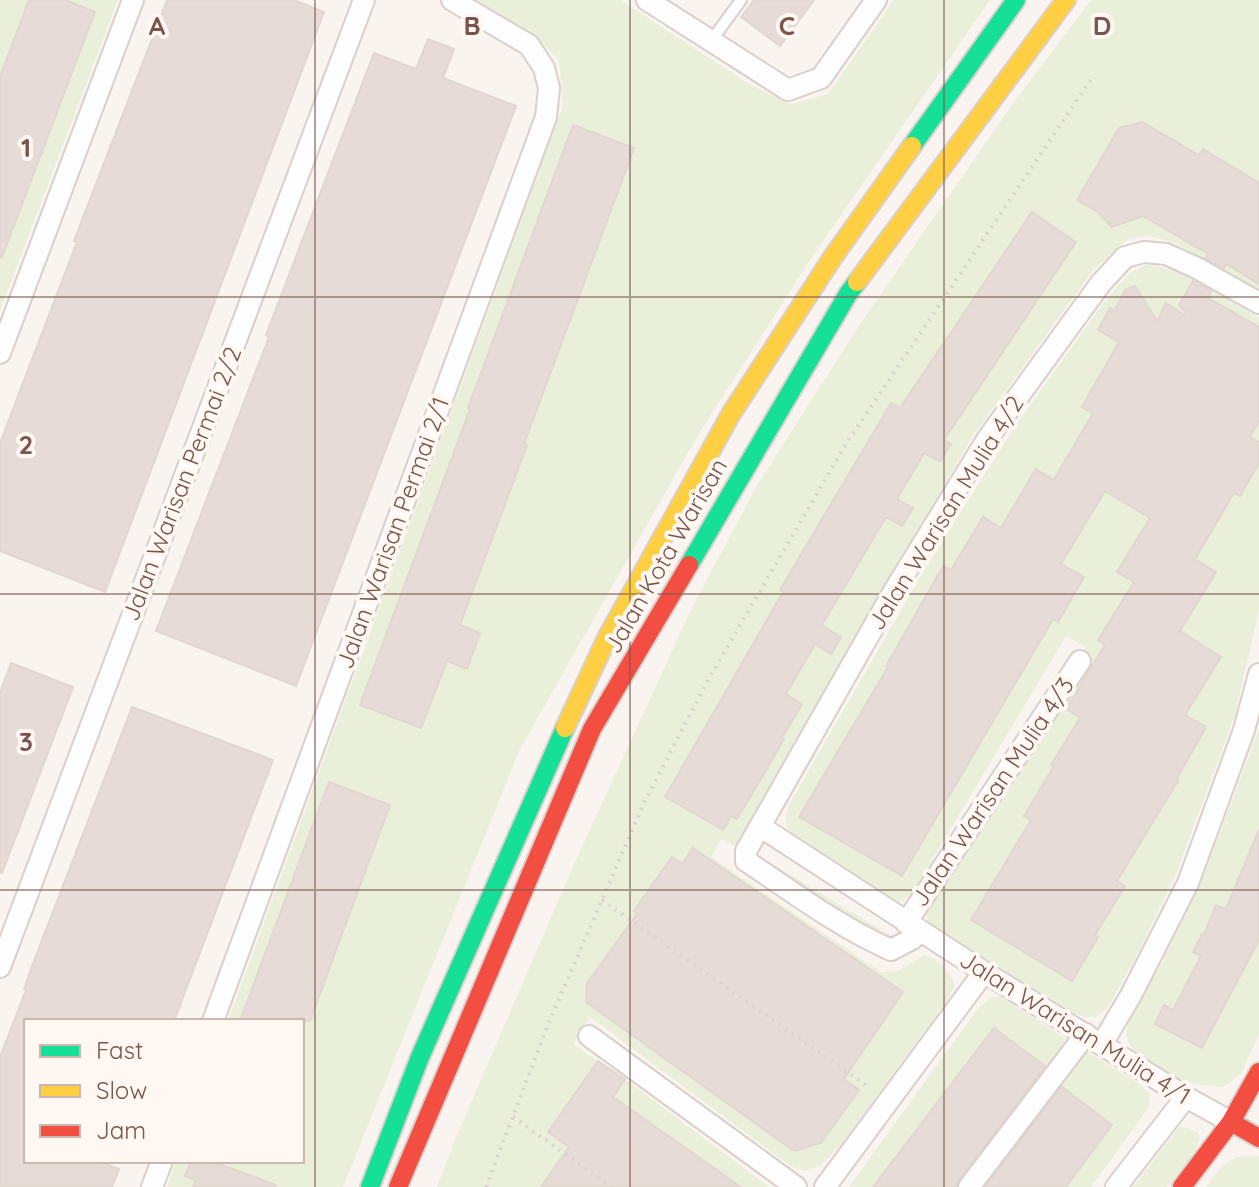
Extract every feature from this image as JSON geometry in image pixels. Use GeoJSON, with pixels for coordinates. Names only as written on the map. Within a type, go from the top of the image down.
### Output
{"type":"FeatureCollection","features":[{"type":"Feature","properties":{"kind":"street"},"geometry":{"type":"LineString","coordinates":[[0,353],[133,0]]}},
{"type":"Feature","properties":{"kind":"street","name":"Jalan Warisan Permai 2/2"},"geometry":{"type":"LineString","coordinates":[[0,967],[364,0]]}},
{"type":"Feature","properties":{"kind":"street","name":"Jalan Warisan Permai 2/1"},"geometry":{"type":"LineString","coordinates":[[214,1019],[546,117],[549,88],[544,68],[529,45],[452,0]]}},
{"type":"Feature","properties":{"kind":"street"},"geometry":{"type":"LineString","coordinates":[[647,0],[788,90],[821,78],[876,0]]}},
{"type":"Feature","properties":{"kind":"street","name":"Jalan Kota Warisan"},"geometry":{"type":"LineString","coordinates":[[370,1187],[437,1018],[545,770],[608,636],[731,414],[833,257],[1016,0]]}},
{"type":"Feature","properties":{"kind":"street","name":"Jalan Kota Warisan"},"geometry":{"type":"LineString","coordinates":[[398,1187],[592,729],[848,294],[1066,0]]}},
{"type":"Feature","properties":{"kind":"street","name":"Jalan Warisan Mulia 4/2"},"geometry":{"type":"LineString","coordinates":[[761,827],[894,591],[988,438],[1101,283],[1125,257],[1144,252],[1166,254],[1259,303]]}},
{"type":"Feature","properties":{"kind":"street","name":"Jalan Warisan Mulia 4/3"},"geometry":{"type":"LineString","coordinates":[[914,927],[1080,661]]}},
{"type":"Feature","properties":{"kind":"street"},"geometry":{"type":"LineString","coordinates":[[969,1187],[1131,995],[1188,883],[1244,730],[1259,674]]}},
{"type":"Feature","properties":{"kind":"street"},"geometry":{"type":"LineString","coordinates":[[761,827],[746,851],[746,861],[800,897],[868,940],[891,950],[912,939],[914,927]]}},
{"type":"Feature","properties":{"kind":"street","name":"Jalan Warisan Mulia 4/1"},"geometry":{"type":"LineString","coordinates":[[761,827],[984,972],[1231,1122]]}},
{"type":"Feature","properties":{"kind":"street"},"geometry":{"type":"LineString","coordinates":[[825,1187],[984,972]]}},
{"type":"Feature","properties":{"kind":"street"},"geometry":{"type":"LineString","coordinates":[[589,1036],[796,1187]]}},
{"type":"Feature","properties":{"kind":"street"},"geometry":{"type":"LineString","coordinates":[[1182,1187],[1231,1122],[1259,1072]]}},
{"type":"Feature","properties":{"kind":"street"},"geometry":{"type":"LineString","coordinates":[[1116,1187],[1186,1097]]}},
{"type":"Feature","properties":{"kind":"street"},"geometry":{"type":"LineString","coordinates":[[1231,1122],[1259,1138]]}},
{"type":"Feature","properties":{"kind":"street"},"geometry":{"type":"LineString","coordinates":[[152,1187],[161,1163]]}},
{"type":"Feature","properties":{"kind":"lane"},"geometry":{"type":"LineString","coordinates":[[711,41],[741,0]]}},
{"type":"Feature","properties":{"kind":"path"},"geometry":{"type":"LineString","coordinates":[[486,1187],[547,1027],[643,805],[708,680],[846,444],[1091,79]]}},
{"type":"Feature","properties":{"kind":"path"},"geometry":{"type":"LineString","coordinates":[[602,900],[888,1101]]}},
{"type":"Feature","properties":{"kind":"path"},"geometry":{"type":"LineString","coordinates":[[513,1117],[612,1187]]}},
{"type":"Feature","properties":{"kind":"green space"},"geometry":{"type":"Polygon","coordinates":[[[0,0],[118,0],[0,311],[0,0]]]}},
{"type":"Feature","properties":{"kind":"green space"},"geometry":{"type":"Polygon","coordinates":[[[476,0],[620,0],[749,84],[791,104],[828,94],[894,0],[990,0],[814,254],[698,435],[520,749],[343,1187],[167,1187],[175,1163],[304,1163],[304,1019],[229,1019],[563,106],[559,60],[535,36],[476,0]]]}},
{"type":"Feature","properties":{"kind":"green space"},"geometry":{"type":"Polygon","coordinates":[[[1091,0],[1259,0],[1259,292],[1175,243],[1149,236],[1128,239],[1094,269],[971,439],[735,846],[721,839],[711,857],[881,972],[898,971],[925,955],[944,967],[955,986],[843,1142],[820,1166],[803,1171],[789,1165],[590,1017],[573,1044],[769,1187],[437,1187],[571,871],[689,614],[756,487],[860,324],[1014,102],[1091,0]]]}},
{"type":"Feature","properties":{"kind":"green space"},"geometry":{"type":"Polygon","coordinates":[[[1145,265],[1175,271],[1259,318],[1259,610],[1235,715],[1176,874],[1107,1009],[1095,1017],[1084,1017],[929,924],[925,911],[1085,647],[1066,636],[911,895],[902,901],[891,900],[794,839],[786,818],[789,805],[930,560],[1016,425],[1102,305],[1128,274],[1145,265]]]}},
{"type":"Feature","properties":{"kind":"green space"},"geometry":{"type":"Polygon","coordinates":[[[1259,729],[1259,1034],[1241,1074],[1223,1087],[1203,1085],[1181,1080],[1136,1052],[1129,1045],[1126,1032],[1129,1020],[1199,888],[1259,729]]]}},
{"type":"Feature","properties":{"kind":"green space"},"geometry":{"type":"Polygon","coordinates":[[[758,858],[888,934],[893,942],[886,943],[758,858]]]}},
{"type":"Feature","properties":{"kind":"green space"},"geometry":{"type":"Polygon","coordinates":[[[998,996],[1141,1085],[1150,1094],[1149,1107],[1091,1187],[849,1187],[976,1011],[989,998],[998,996]]]}},
{"type":"Feature","properties":{"kind":"green space"},"geometry":{"type":"Polygon","coordinates":[[[1179,1127],[1198,1133],[1200,1139],[1194,1153],[1167,1187],[1133,1187],[1179,1127]]]}},
{"type":"Feature","properties":{"kind":"green space"},"geometry":{"type":"Polygon","coordinates":[[[1259,1156],[1259,1187],[1206,1187],[1221,1167],[1237,1157],[1259,1156]]]}},
{"type":"Feature","properties":{"kind":"building"},"geometry":{"type":"Polygon","coordinates":[[[29,0],[65,0],[95,12],[0,257],[0,77],[29,0]]]}},
{"type":"Feature","properties":{"kind":"building"},"geometry":{"type":"Polygon","coordinates":[[[167,0],[294,0],[324,12],[105,592],[0,551],[0,443],[167,0]]]}},
{"type":"Feature","properties":{"kind":"building"},"geometry":{"type":"Polygon","coordinates":[[[754,0],[814,0],[780,46],[741,17],[754,0]]]}},
{"type":"Feature","properties":{"kind":"building"},"geometry":{"type":"Polygon","coordinates":[[[428,39],[454,49],[443,78],[516,106],[296,686],[156,631],[374,53],[416,69],[428,39]]]}},
{"type":"Feature","properties":{"kind":"building"},"geometry":{"type":"Polygon","coordinates":[[[1142,122],[1199,155],[1203,149],[1259,183],[1259,284],[1226,264],[1224,268],[1205,258],[1208,254],[1143,216],[1112,227],[1097,211],[1077,200],[1119,128],[1142,122]]]}},
{"type":"Feature","properties":{"kind":"building"},"geometry":{"type":"Polygon","coordinates":[[[573,125],[634,148],[460,625],[480,633],[467,669],[447,661],[421,728],[360,705],[573,125]]]}},
{"type":"Feature","properties":{"kind":"building"},"geometry":{"type":"Polygon","coordinates":[[[1032,212],[1076,242],[944,440],[951,444],[940,462],[924,453],[897,499],[913,508],[902,526],[886,517],[822,625],[841,637],[831,654],[815,644],[786,694],[802,704],[737,819],[731,816],[723,830],[665,797],[783,592],[780,590],[891,403],[900,408],[1032,212]]]}},
{"type":"Feature","properties":{"kind":"building"},"geometry":{"type":"Polygon","coordinates":[[[1193,281],[1211,291],[1208,298],[1259,327],[1259,421],[1250,437],[1259,442],[1259,463],[1240,496],[1234,493],[1195,559],[1216,572],[1180,631],[1221,657],[1185,715],[1206,727],[1178,781],[1117,881],[1125,886],[1072,981],[971,920],[1031,820],[1024,816],[1080,718],[1066,709],[1105,645],[1098,640],[1134,582],[1117,572],[1150,518],[1105,491],[1061,564],[1084,577],[1058,622],[1053,619],[902,876],[799,817],[888,667],[943,566],[951,570],[983,517],[1001,528],[1036,469],[1054,480],[1093,413],[1082,407],[1119,342],[1098,330],[1110,308],[1115,310],[1125,290],[1135,286],[1157,321],[1166,303],[1184,315],[1186,313],[1179,305],[1193,281]]]}},
{"type":"Feature","properties":{"kind":"building"},"geometry":{"type":"Polygon","coordinates":[[[11,663],[73,687],[0,873],[0,693],[11,663]]]}},
{"type":"Feature","properties":{"kind":"building"},"geometry":{"type":"Polygon","coordinates":[[[132,707],[273,760],[175,1019],[24,1019],[24,1163],[109,1163],[119,1169],[112,1187],[0,1187],[0,1057],[132,707]]]}},
{"type":"Feature","properties":{"kind":"building"},"geometry":{"type":"Polygon","coordinates":[[[329,782],[390,805],[310,1021],[241,1019],[329,782]]]}},
{"type":"Feature","properties":{"kind":"building"},"geometry":{"type":"Polygon","coordinates":[[[1259,830],[1259,940],[1202,1048],[1155,1024],[1164,1005],[1173,1010],[1201,956],[1193,952],[1204,935],[1216,905],[1226,909],[1259,830]]]}},
{"type":"Feature","properties":{"kind":"building"},"geometry":{"type":"Polygon","coordinates":[[[693,848],[903,992],[844,1079],[859,1090],[821,1143],[794,1151],[586,1002],[587,983],[637,914],[634,911],[672,857],[682,864],[693,848]]]}},
{"type":"Feature","properties":{"kind":"building"},"geometry":{"type":"Polygon","coordinates":[[[994,1028],[1045,1066],[956,1187],[873,1187],[994,1028]]]}},
{"type":"Feature","properties":{"kind":"building"},"geometry":{"type":"Polygon","coordinates":[[[598,1061],[625,1079],[613,1097],[741,1187],[541,1187],[569,1147],[548,1132],[598,1061]]]}},
{"type":"Feature","properties":{"kind":"building"},"geometry":{"type":"Polygon","coordinates":[[[1062,1087],[1112,1125],[1066,1187],[985,1187],[1062,1087]]]}},
{"type":"Feature","properties":{"kind":"building"},"geometry":{"type":"Polygon","coordinates":[[[190,1163],[216,1163],[276,1185],[193,1187],[196,1180],[185,1176],[190,1163]]]}},
{"type":"Feature","properties":{"kind":"traffic: fast"},"geometry":{"type":"LineString","coordinates":[[912,146],[1016,0]]}},
{"type":"Feature","properties":{"kind":"traffic: fast"},"geometry":{"type":"LineString","coordinates":[[689,565],[857,282]]}},
{"type":"Feature","properties":{"kind":"traffic: fast"},"geometry":{"type":"LineString","coordinates":[[370,1187],[420,1057],[565,728]]}},
{"type":"Feature","properties":{"kind":"traffic: slow"},"geometry":{"type":"LineString","coordinates":[[857,282],[1066,0]]}},
{"type":"Feature","properties":{"kind":"traffic: slow"},"geometry":{"type":"LineString","coordinates":[[565,728],[608,636],[731,414],[833,257],[912,146]]}},
{"type":"Feature","properties":{"kind":"traffic: jam"},"geometry":{"type":"LineString","coordinates":[[398,1187],[592,729],[689,565]]}},
{"type":"Feature","properties":{"kind":"traffic: jam"},"geometry":{"type":"LineString","coordinates":[[1182,1187],[1231,1122],[1259,1072]]}},
{"type":"Feature","properties":{"kind":"traffic: jam"},"geometry":{"type":"LineString","coordinates":[[1231,1122],[1259,1138]]}}]}
